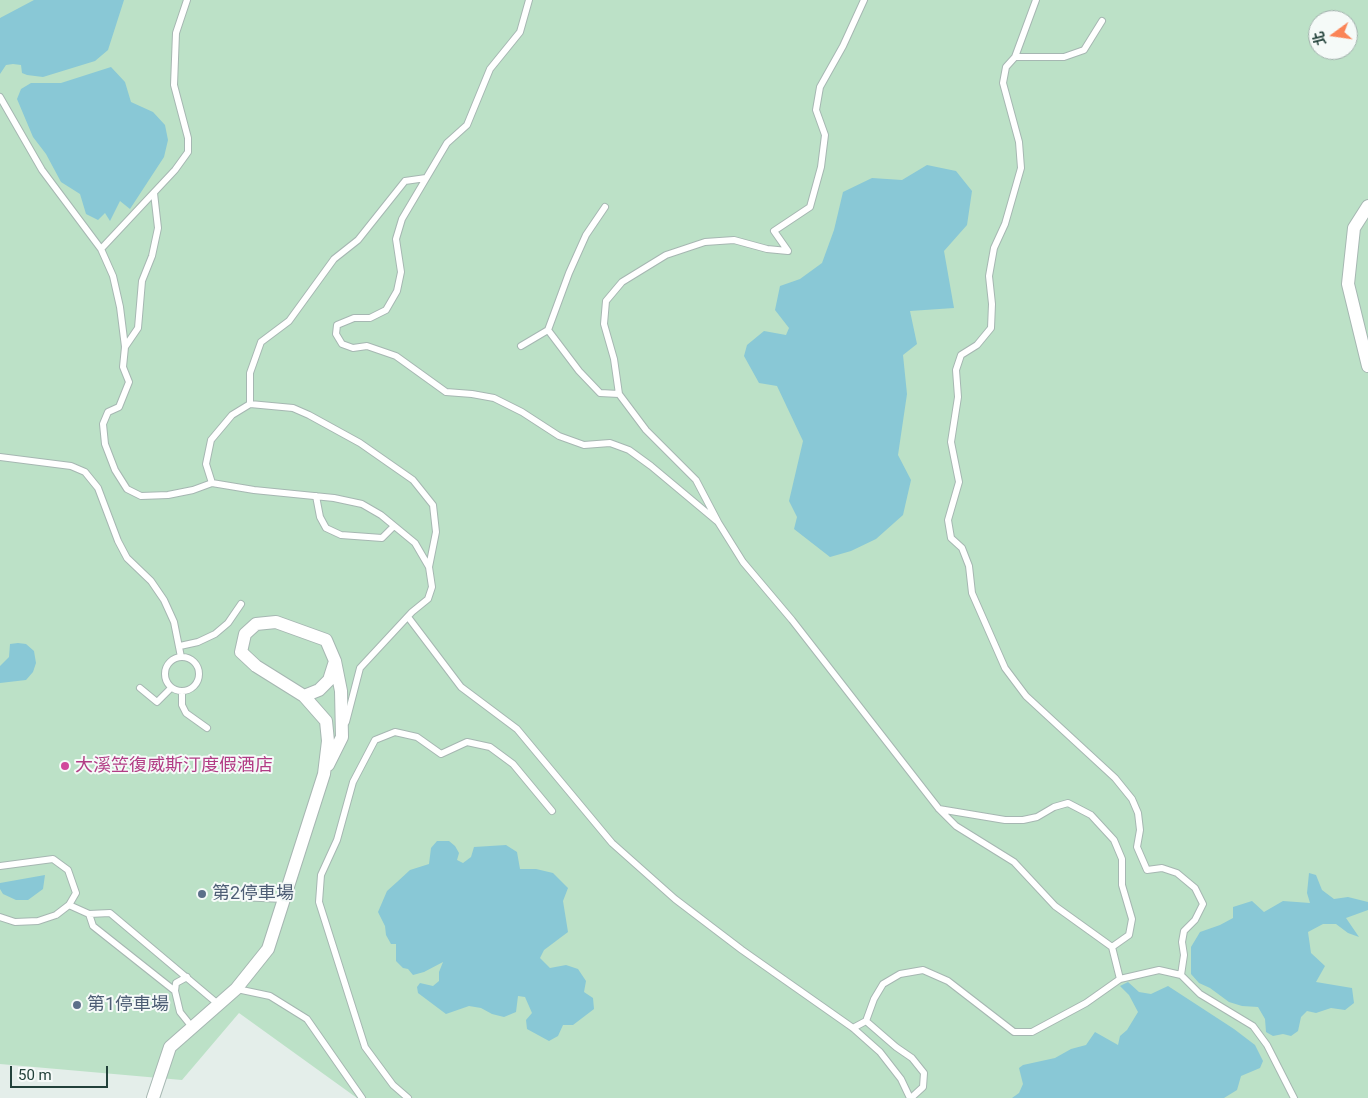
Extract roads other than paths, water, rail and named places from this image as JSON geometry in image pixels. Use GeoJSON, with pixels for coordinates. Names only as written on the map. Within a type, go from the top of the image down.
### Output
{"type":"FeatureCollection","features":[{"type":"Feature","properties":{"kind":"street"},"geometry":{"type":"LineString","coordinates":[[1368,206],[1354,228],[1348,284],[1368,366]]}},
{"type":"Feature","properties":{"kind":"street"},"geometry":{"type":"LineString","coordinates":[[153,1098],[170,1047],[236,989],[268,949],[324,774],[342,737],[341,691],[335,661],[326,640],[276,622],[256,624],[245,634],[242,652],[256,666],[304,696],[326,722],[328,741],[324,774]]}},
{"type":"Feature","properties":{"kind":"street"},"geometry":{"type":"LineString","coordinates":[[304,696],[319,690],[328,680],[335,661]]}},
{"type":"Feature","properties":{"kind":"lane"},"geometry":{"type":"LineString","coordinates":[[102,249],[188,152],[188,138],[174,85],[176,32],[187,0]]}},
{"type":"Feature","properties":{"kind":"lane"},"geometry":{"type":"LineString","coordinates":[[529,0],[520,32],[490,70],[467,125],[447,143],[402,219],[396,239],[401,272],[396,291],[386,310],[370,318],[354,318],[338,325],[336,334],[342,344],[352,348],[368,346],[396,356],[446,392],[494,398],[522,412],[559,436],[584,445],[610,443],[629,450],[718,522]]}},
{"type":"Feature","properties":{"kind":"lane"},"geometry":{"type":"LineString","coordinates":[[864,0],[843,46],[820,87],[816,110],[826,135],[821,167],[810,207],[774,231],[788,251],[767,249],[734,240],[705,242],[666,255],[622,282],[606,301],[604,324],[614,359],[619,394],[646,430],[696,480],[718,522],[743,562],[792,620],[939,809],[956,826],[1014,862],[1055,906],[1112,946],[1120,979]]}},
{"type":"Feature","properties":{"kind":"lane"},"geometry":{"type":"LineString","coordinates":[[1036,0],[1015,57],[1006,67],[1002,84],[1019,142],[1021,168],[1005,224],[994,248],[989,276],[992,304],[991,328],[977,345],[961,355],[956,370],[958,397],[951,442],[959,482],[948,520],[951,538],[962,548],[969,566],[972,593],[1005,668],[1026,696],[1115,778],[1132,799],[1138,813],[1140,830],[1138,847],[1147,870],[1162,868],[1177,873],[1195,888],[1203,904],[1195,920],[1184,931],[1182,942],[1184,955],[1181,975]]}},
{"type":"Feature","properties":{"kind":"lane"},"geometry":{"type":"LineString","coordinates":[[1015,57],[1064,57],[1084,50],[1102,21]]}},
{"type":"Feature","properties":{"kind":"lane"},"geometry":{"type":"LineString","coordinates":[[0,97],[42,170],[102,249],[114,284],[125,347],[123,367],[129,382],[119,406],[108,412],[103,424],[106,444],[115,470],[127,489],[141,496],[168,495],[193,490],[212,483],[316,496],[362,504],[416,543],[429,566]]}},
{"type":"Feature","properties":{"kind":"lane"},"geometry":{"type":"LineString","coordinates":[[250,404],[250,373],[261,342],[289,321],[334,259],[358,240],[405,181],[426,178]]}},
{"type":"Feature","properties":{"kind":"lane"},"geometry":{"type":"LineString","coordinates":[[125,347],[138,328],[142,281],[152,256],[158,228],[154,192]]}},
{"type":"Feature","properties":{"kind":"lane"},"geometry":{"type":"LineString","coordinates":[[521,346],[548,330],[569,273],[586,236],[606,207]]}},
{"type":"Feature","properties":{"kind":"lane"},"geometry":{"type":"LineString","coordinates":[[548,330],[579,371],[600,393],[619,394]]}},
{"type":"Feature","properties":{"kind":"lane"},"geometry":{"type":"LineString","coordinates":[[212,483],[206,464],[211,440],[232,416],[250,404],[293,408],[310,415],[360,443],[413,480],[433,505],[436,532],[429,566],[432,587],[428,599],[360,668],[342,737]]}},
{"type":"Feature","properties":{"kind":"lane"},"geometry":{"type":"LineString","coordinates":[[0,457],[70,466],[85,472],[98,488],[118,541],[127,558],[151,581],[164,600],[174,622],[181,657]]}},
{"type":"Feature","properties":{"kind":"lane"},"geometry":{"type":"LineString","coordinates":[[316,496],[320,517],[326,528],[341,535],[382,538],[394,526]]}},
{"type":"Feature","properties":{"kind":"lane"},"geometry":{"type":"LineString","coordinates":[[180,646],[198,642],[215,634],[228,623],[241,604]]}},
{"type":"Feature","properties":{"kind":"lane"},"geometry":{"type":"LineString","coordinates":[[408,618],[461,687],[517,729],[612,843],[675,898],[742,950],[853,1028],[880,1052],[901,1079],[911,1098],[923,1087],[924,1072],[912,1058],[896,1047],[866,1020]]}},
{"type":"Feature","properties":{"kind":"lane"},"geometry":{"type":"LineString","coordinates":[[181,657],[194,661],[199,672],[197,683],[193,687],[182,691],[171,688],[165,678],[166,667],[173,659],[181,657]]}},
{"type":"Feature","properties":{"kind":"lane"},"geometry":{"type":"LineString","coordinates":[[140,688],[157,702],[171,688]]}},
{"type":"Feature","properties":{"kind":"lane"},"geometry":{"type":"LineString","coordinates":[[182,691],[182,705],[186,713],[207,728]]}},
{"type":"Feature","properties":{"kind":"lane"},"geometry":{"type":"LineString","coordinates":[[408,1098],[393,1085],[366,1046],[319,902],[321,875],[337,840],[357,774],[375,740],[395,732],[417,737],[441,754],[467,742],[490,747],[513,764],[552,811]]}},
{"type":"Feature","properties":{"kind":"lane"},"geometry":{"type":"LineString","coordinates":[[939,809],[1005,820],[1023,820],[1037,817],[1054,807],[1068,803],[1091,815],[1114,840],[1122,859],[1122,885],[1132,919],[1129,935],[1112,946]]}},
{"type":"Feature","properties":{"kind":"lane"},"geometry":{"type":"LineString","coordinates":[[0,866],[53,859],[68,870],[76,893],[69,905],[56,915],[38,921],[15,922],[0,917]]}},
{"type":"Feature","properties":{"kind":"lane"},"geometry":{"type":"LineString","coordinates":[[239,898],[284,899]]}},
{"type":"Feature","properties":{"kind":"lane"},"geometry":{"type":"LineString","coordinates":[[69,905],[90,914],[110,913],[218,1004]]}},
{"type":"Feature","properties":{"kind":"lane"},"geometry":{"type":"LineString","coordinates":[[90,914],[93,926],[175,991]]}},
{"type":"Feature","properties":{"kind":"lane"},"geometry":{"type":"LineString","coordinates":[[853,1028],[866,1020],[874,999],[883,984],[900,974],[923,970],[948,981],[1014,1032],[1032,1032],[1086,1003],[1120,979],[1159,970],[1181,975],[1200,994],[1252,1026],[1267,1045],[1294,1098]]}},
{"type":"Feature","properties":{"kind":"lane"},"geometry":{"type":"LineString","coordinates":[[187,977],[176,983],[175,991],[180,1012],[192,1027]]}},
{"type":"Feature","properties":{"kind":"lane"},"geometry":{"type":"LineString","coordinates":[[236,989],[270,996],[307,1019],[362,1098]]}},
{"type":"Feature","properties":{"kind":"water"},"geometry":{"type":"Polygon","coordinates":[[[34,0],[124,0],[108,50],[95,61],[43,77],[22,73],[21,65],[13,64],[6,65],[0,74],[0,18],[34,0]]]}},
{"type":"Feature","properties":{"kind":"water"},"geometry":{"type":"Polygon","coordinates":[[[111,67],[125,82],[131,102],[153,112],[165,125],[168,140],[164,157],[130,209],[120,201],[110,221],[105,213],[98,220],[86,214],[80,194],[61,182],[46,154],[33,137],[17,99],[21,89],[31,83],[61,83],[111,67]]]}},
{"type":"Feature","properties":{"kind":"water"},"geometry":{"type":"Polygon","coordinates":[[[927,165],[956,171],[972,191],[967,225],[944,251],[954,308],[910,311],[917,344],[903,355],[907,394],[898,455],[911,480],[903,515],[876,539],[851,551],[830,557],[794,529],[797,517],[789,501],[803,441],[777,386],[759,383],[744,356],[747,345],[764,331],[786,335],[789,328],[775,310],[780,286],[800,279],[822,263],[834,230],[843,192],[872,178],[902,180],[927,165]]]}},
{"type":"Feature","properties":{"kind":"water"},"geometry":{"type":"Polygon","coordinates":[[[10,644],[26,644],[34,651],[36,663],[33,672],[26,680],[0,683],[0,666],[9,657],[10,644]]]}},
{"type":"Feature","properties":{"kind":"water"},"geometry":{"type":"Polygon","coordinates":[[[437,841],[449,841],[455,846],[459,853],[457,860],[463,863],[471,857],[474,847],[506,845],[517,852],[520,869],[536,869],[553,873],[568,888],[563,901],[568,932],[544,950],[540,958],[550,968],[566,965],[578,969],[586,981],[584,992],[593,998],[594,1009],[573,1025],[563,1025],[558,1036],[549,1041],[527,1029],[526,1020],[532,1013],[525,997],[518,996],[516,1012],[504,1017],[492,1014],[481,1008],[469,1006],[446,1014],[418,993],[417,987],[420,983],[433,986],[439,981],[439,972],[443,962],[424,972],[413,975],[408,969],[403,968],[396,961],[396,944],[391,944],[378,912],[387,891],[410,870],[429,864],[431,848],[437,841]]]}},
{"type":"Feature","properties":{"kind":"water"},"geometry":{"type":"Polygon","coordinates":[[[1309,873],[1316,875],[1322,890],[1334,899],[1348,897],[1368,902],[1368,910],[1346,918],[1359,937],[1348,933],[1336,924],[1323,924],[1308,932],[1311,953],[1325,966],[1316,982],[1352,988],[1354,1003],[1345,1010],[1331,1008],[1316,1013],[1307,1011],[1301,1017],[1298,1031],[1291,1036],[1283,1034],[1273,1036],[1266,1032],[1265,1019],[1258,1007],[1242,1006],[1229,1002],[1210,988],[1199,983],[1191,974],[1191,947],[1200,932],[1233,918],[1233,907],[1252,901],[1264,912],[1283,901],[1310,903],[1307,893],[1309,873]]]}},
{"type":"Feature","properties":{"kind":"water"},"geometry":{"type":"Polygon","coordinates":[[[45,875],[43,889],[28,900],[16,900],[3,894],[0,889],[0,883],[45,875]]]}},
{"type":"Feature","properties":{"kind":"water"},"geometry":{"type":"Polygon","coordinates":[[[1128,982],[1139,992],[1151,994],[1168,986],[1234,1029],[1255,1045],[1263,1061],[1260,1068],[1241,1076],[1237,1090],[1224,1098],[1012,1098],[1019,1093],[1023,1084],[1019,1068],[1023,1065],[1055,1058],[1071,1049],[1086,1045],[1095,1032],[1118,1045],[1120,1036],[1127,1030],[1138,1012],[1129,995],[1120,986],[1128,982]]]}},
{"type":"Feature","properties":{"kind":"place","name":"大溪笠復威斯汀度假酒店"},"geometry":{"type":"Point","coordinates":[65,766]}},
{"type":"Feature","properties":{"kind":"place","name":"第2停車場"},"geometry":{"type":"Point","coordinates":[202,894]}},
{"type":"Feature","properties":{"kind":"place","name":"第1停車場"},"geometry":{"type":"Point","coordinates":[77,1005]}}]}
